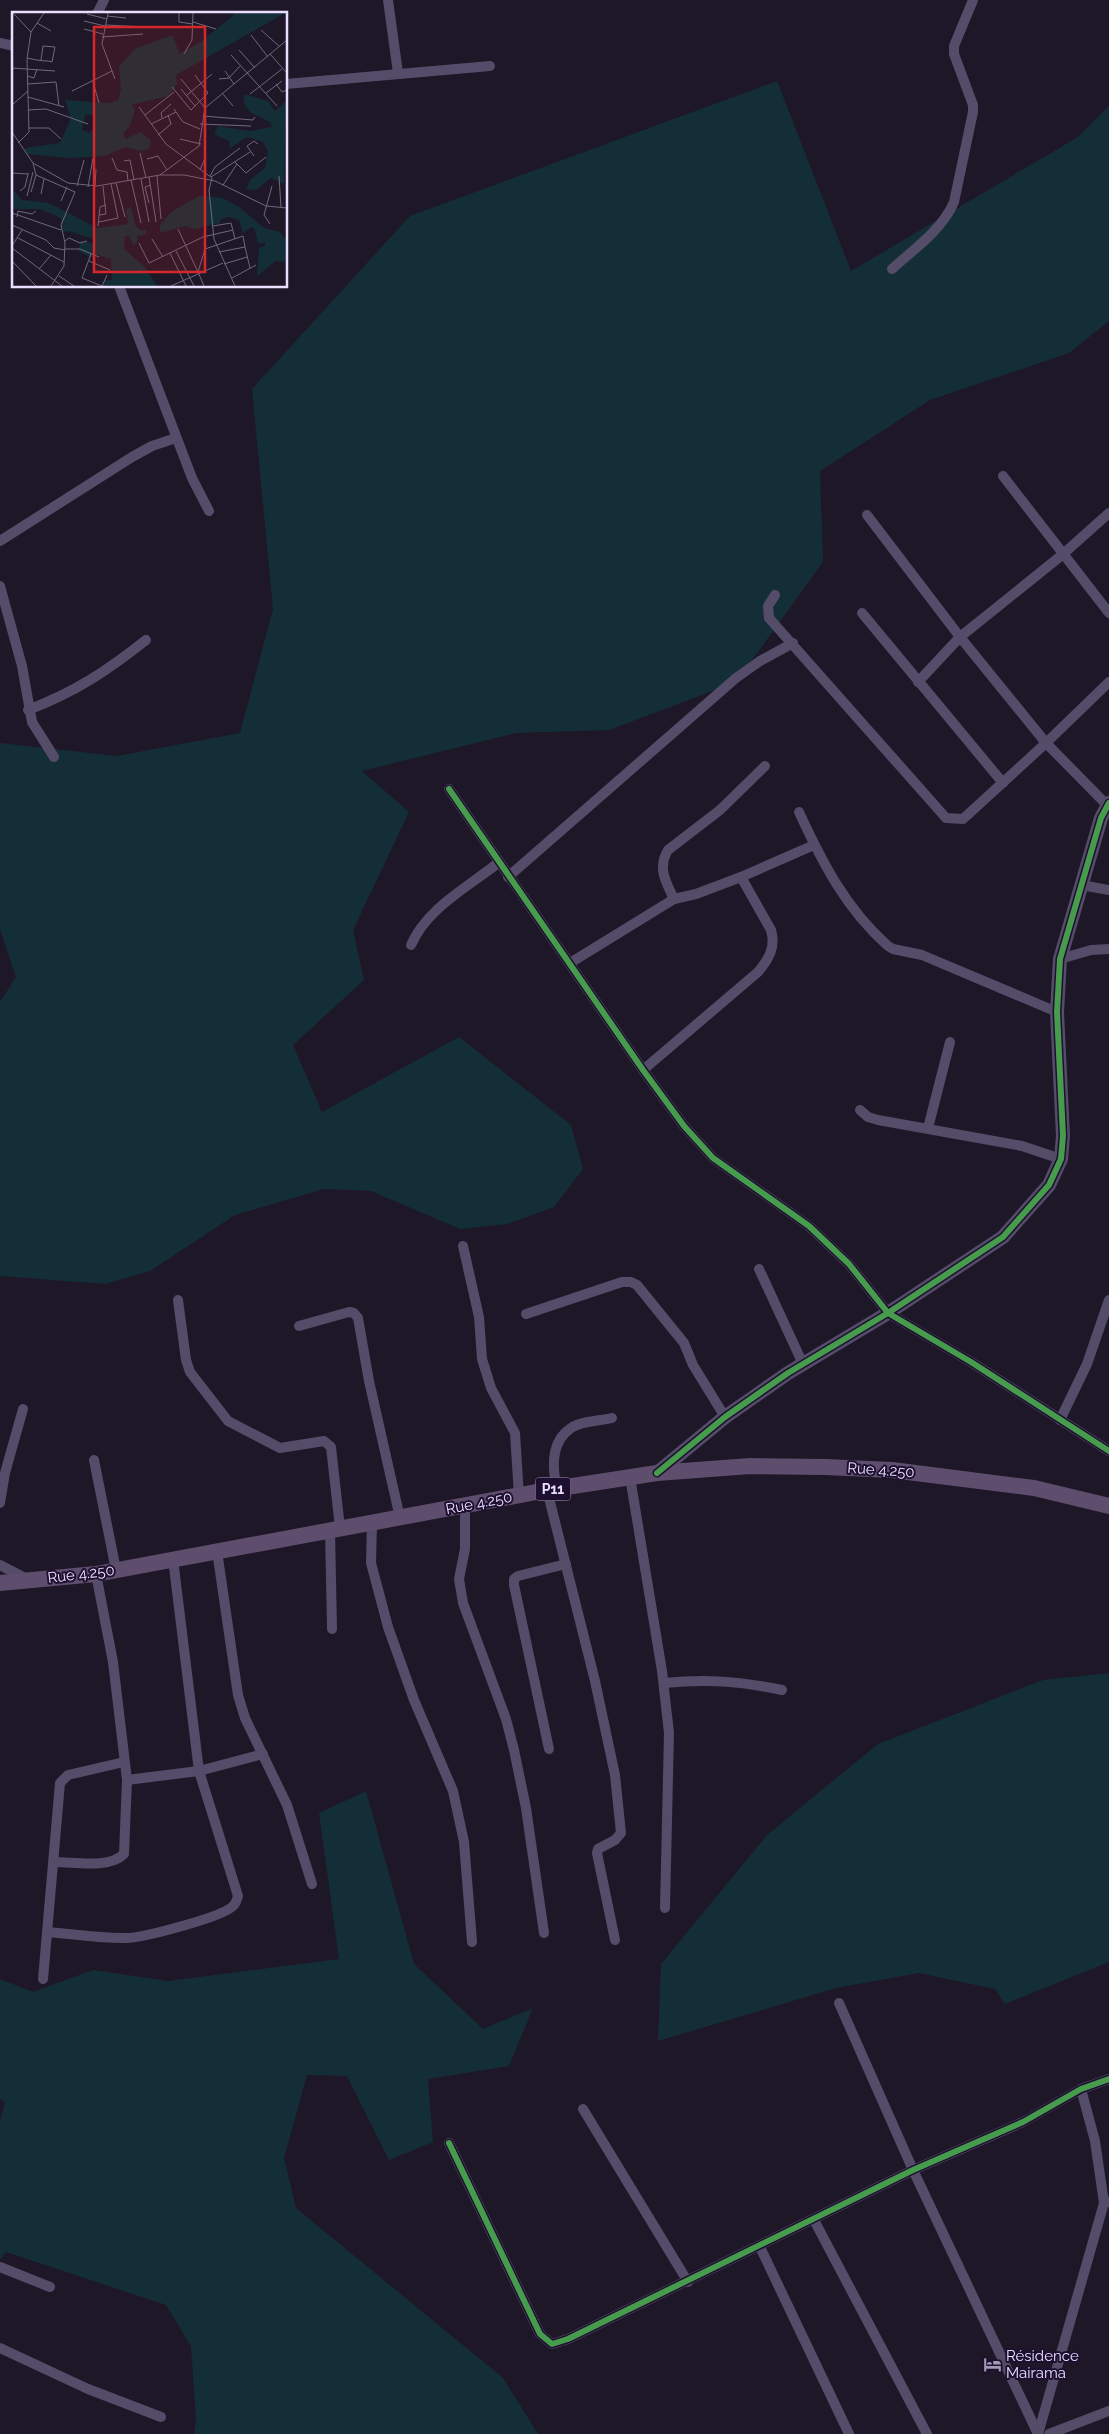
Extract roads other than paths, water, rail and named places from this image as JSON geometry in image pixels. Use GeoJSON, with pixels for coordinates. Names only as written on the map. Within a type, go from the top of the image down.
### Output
{"type":"FeatureCollection","features":[{"type":"Feature","properties":{"kind":"main road","name":"Rue 4.250"},"geometry":{"type":"LineString","coordinates":[[0,1583],[96,1574],[218,1550],[630,1477],[657,1473],[750,1466],[825,1466],[892,1470],[1034,1488],[1109,1506]]}},
{"type":"Feature","properties":{"kind":"street"},"geometry":{"type":"LineString","coordinates":[[98,12],[104,0]]}},
{"type":"Feature","properties":{"kind":"street"},"geometry":{"type":"LineString","coordinates":[[388,0],[398,73]]}},
{"type":"Feature","properties":{"kind":"street"},"geometry":{"type":"LineString","coordinates":[[892,269],[939,226],[949,214],[954,202],[974,112],[956,62],[954,46],[973,0]]}},
{"type":"Feature","properties":{"kind":"street"},"geometry":{"type":"LineString","coordinates":[[288,84],[490,66]]}},
{"type":"Feature","properties":{"kind":"street"},"geometry":{"type":"LineString","coordinates":[[120,288],[192,478],[209,511]]}},
{"type":"Feature","properties":{"kind":"street"},"geometry":{"type":"LineString","coordinates":[[0,541],[138,454],[152,446],[176,438]]}},
{"type":"Feature","properties":{"kind":"street"},"geometry":{"type":"LineString","coordinates":[[1003,476],[1062,555],[1109,613]]}},
{"type":"Feature","properties":{"kind":"street"},"geometry":{"type":"LineString","coordinates":[[918,682],[960,637],[1062,555],[1109,513]]}},
{"type":"Feature","properties":{"kind":"street"},"geometry":{"type":"LineString","coordinates":[[657,1473],[725,1417],[803,1364],[888,1313],[1003,1237],[1049,1185],[1061,1159],[1063,1136],[1057,1012],[1060,959],[1081,885],[1108,804],[1046,743],[960,637],[868,515]]}},
{"type":"Feature","properties":{"kind":"street"},"geometry":{"type":"LineString","coordinates":[[0,586],[22,666],[28,710],[41,739],[54,757]]}},
{"type":"Feature","properties":{"kind":"street"},"geometry":{"type":"LineString","coordinates":[[775,594],[767,612],[769,618],[946,818],[963,819],[1109,682]]}},
{"type":"Feature","properties":{"kind":"street"},"geometry":{"type":"LineString","coordinates":[[862,613],[1003,783]]}},
{"type":"Feature","properties":{"kind":"street"},"geometry":{"type":"LineString","coordinates":[[28,710],[62,697],[87,684],[146,640]]}},
{"type":"Feature","properties":{"kind":"street"},"geometry":{"type":"LineString","coordinates":[[508,877],[736,678],[760,660],[793,644]]}},
{"type":"Feature","properties":{"kind":"street"},"geometry":{"type":"LineString","coordinates":[[674,899],[661,867],[662,859],[668,850],[720,810],[765,766]]}},
{"type":"Feature","properties":{"kind":"street"},"geometry":{"type":"LineString","coordinates":[[449,788],[498,863],[570,963],[643,1070],[684,1126],[713,1158],[810,1226],[849,1264],[888,1313],[971,1362],[1109,1451]]}},
{"type":"Feature","properties":{"kind":"street"},"geometry":{"type":"LineString","coordinates":[[799,812],[831,879],[855,912],[877,937],[892,949],[922,955],[1057,1012]]}},
{"type":"Feature","properties":{"kind":"street"},"geometry":{"type":"LineString","coordinates":[[570,963],[674,899],[696,894],[741,877],[814,845]]}},
{"type":"Feature","properties":{"kind":"street"},"geometry":{"type":"LineString","coordinates":[[411,945],[417,930],[432,914],[498,863]]}},
{"type":"Feature","properties":{"kind":"street"},"geometry":{"type":"LineString","coordinates":[[643,1070],[758,972],[770,958],[773,937],[771,930],[741,877]]}},
{"type":"Feature","properties":{"kind":"street"},"geometry":{"type":"LineString","coordinates":[[1081,885],[1109,890]]}},
{"type":"Feature","properties":{"kind":"street"},"geometry":{"type":"LineString","coordinates":[[1060,959],[1091,950],[1109,949]]}},
{"type":"Feature","properties":{"kind":"street"},"geometry":{"type":"LineString","coordinates":[[928,1128],[950,1042]]}},
{"type":"Feature","properties":{"kind":"street"},"geometry":{"type":"LineString","coordinates":[[860,1110],[868,1117],[878,1120],[1022,1146],[1061,1159]]}},
{"type":"Feature","properties":{"kind":"street"},"geometry":{"type":"LineString","coordinates":[[463,1246],[479,1317],[482,1359],[492,1388],[515,1433],[519,1496]]}},
{"type":"Feature","properties":{"kind":"street"},"geometry":{"type":"LineString","coordinates":[[759,1269],[803,1364]]}},
{"type":"Feature","properties":{"kind":"street"},"geometry":{"type":"LineString","coordinates":[[526,1314],[622,1282],[637,1284],[684,1343],[693,1365],[725,1417]]}},
{"type":"Feature","properties":{"kind":"street"},"geometry":{"type":"LineString","coordinates":[[178,1300],[186,1360],[190,1372],[228,1421],[280,1448],[324,1441],[331,1447],[335,1529],[332,1629]]}},
{"type":"Feature","properties":{"kind":"street"},"geometry":{"type":"LineString","coordinates":[[1060,1420],[1086,1364],[1109,1300]]}},
{"type":"Feature","properties":{"kind":"street"},"geometry":{"type":"LineString","coordinates":[[299,1326],[349,1312],[354,1313],[358,1318],[368,1381],[400,1518]]}},
{"type":"Feature","properties":{"kind":"street"},"geometry":{"type":"LineString","coordinates":[[0,1503],[5,1473],[23,1409]]}},
{"type":"Feature","properties":{"kind":"street"},"geometry":{"type":"LineString","coordinates":[[612,1418],[572,1427],[562,1437],[554,1453],[552,1490],[566,1564],[615,1775],[621,1834],[616,1840],[598,1848],[597,1853],[615,1940]]}},
{"type":"Feature","properties":{"kind":"street"},"geometry":{"type":"LineString","coordinates":[[94,1460],[116,1570]]}},
{"type":"Feature","properties":{"kind":"street"},"geometry":{"type":"LineString","coordinates":[[630,1477],[641,1534],[664,1683],[669,1733],[664,1908]]}},
{"type":"Feature","properties":{"kind":"street"},"geometry":{"type":"LineString","coordinates":[[465,1506],[465,1549],[460,1579],[463,1603],[503,1710],[514,1750],[526,1808],[544,1933]]}},
{"type":"Feature","properties":{"kind":"street"},"geometry":{"type":"LineString","coordinates":[[372,1523],[371,1563],[388,1627],[414,1700],[453,1791],[464,1842],[472,1942]]}},
{"type":"Feature","properties":{"kind":"street"},"geometry":{"type":"LineString","coordinates":[[218,1550],[238,1696],[287,1805],[312,1884]]}},
{"type":"Feature","properties":{"kind":"street"},"geometry":{"type":"LineString","coordinates":[[48,1932],[110,1938],[131,1938],[193,1923],[227,1911],[234,1906],[238,1896],[199,1771],[173,1559]]}},
{"type":"Feature","properties":{"kind":"street"},"geometry":{"type":"LineString","coordinates":[[549,1749],[514,1579],[518,1576],[566,1564]]}},
{"type":"Feature","properties":{"kind":"street"},"geometry":{"type":"LineString","coordinates":[[0,1565],[30,1581]]}},
{"type":"Feature","properties":{"kind":"street"},"geometry":{"type":"LineString","coordinates":[[54,1862],[108,1862],[119,1860],[124,1854],[127,1780],[113,1662],[96,1574]]}},
{"type":"Feature","properties":{"kind":"street"},"geometry":{"type":"LineString","coordinates":[[664,1683],[718,1680],[744,1682],[782,1690]]}},
{"type":"Feature","properties":{"kind":"street"},"geometry":{"type":"LineString","coordinates":[[127,1780],[199,1771],[263,1754]]}},
{"type":"Feature","properties":{"kind":"street"},"geometry":{"type":"LineString","coordinates":[[43,1979],[60,1782],[63,1777],[124,1762]]}},
{"type":"Feature","properties":{"kind":"street"},"geometry":{"type":"LineString","coordinates":[[839,2003],[913,2170],[1038,2433]]}},
{"type":"Feature","properties":{"kind":"street"},"geometry":{"type":"LineString","coordinates":[[449,2143],[540,2334],[552,2344],[560,2343],[688,2282],[913,2170],[1023,2122],[1081,2089],[1109,2079]]}},
{"type":"Feature","properties":{"kind":"street"},"geometry":{"type":"LineString","coordinates":[[1038,2433],[1106,2203],[1095,2141],[1081,2089]]}},
{"type":"Feature","properties":{"kind":"street"},"geometry":{"type":"LineString","coordinates":[[583,2109],[688,2282]]}},
{"type":"Feature","properties":{"kind":"street"},"geometry":{"type":"LineString","coordinates":[[814,2220],[927,2434]]}},
{"type":"Feature","properties":{"kind":"street"},"geometry":{"type":"LineString","coordinates":[[760,2247],[849,2434]]}},
{"type":"Feature","properties":{"kind":"street"},"geometry":{"type":"LineString","coordinates":[[0,2267],[50,2287]]}},
{"type":"Feature","properties":{"kind":"street"},"geometry":{"type":"LineString","coordinates":[[0,2348],[88,2389],[161,2417]]}},
{"type":"Feature","properties":{"kind":"street"},"geometry":{"type":"LineString","coordinates":[[1049,2434],[1109,2411]]}},
{"type":"Feature","properties":{"kind":"place","name":"Résidence Mairama"},"geometry":{"type":"Point","coordinates":[992,2365]}}]}
